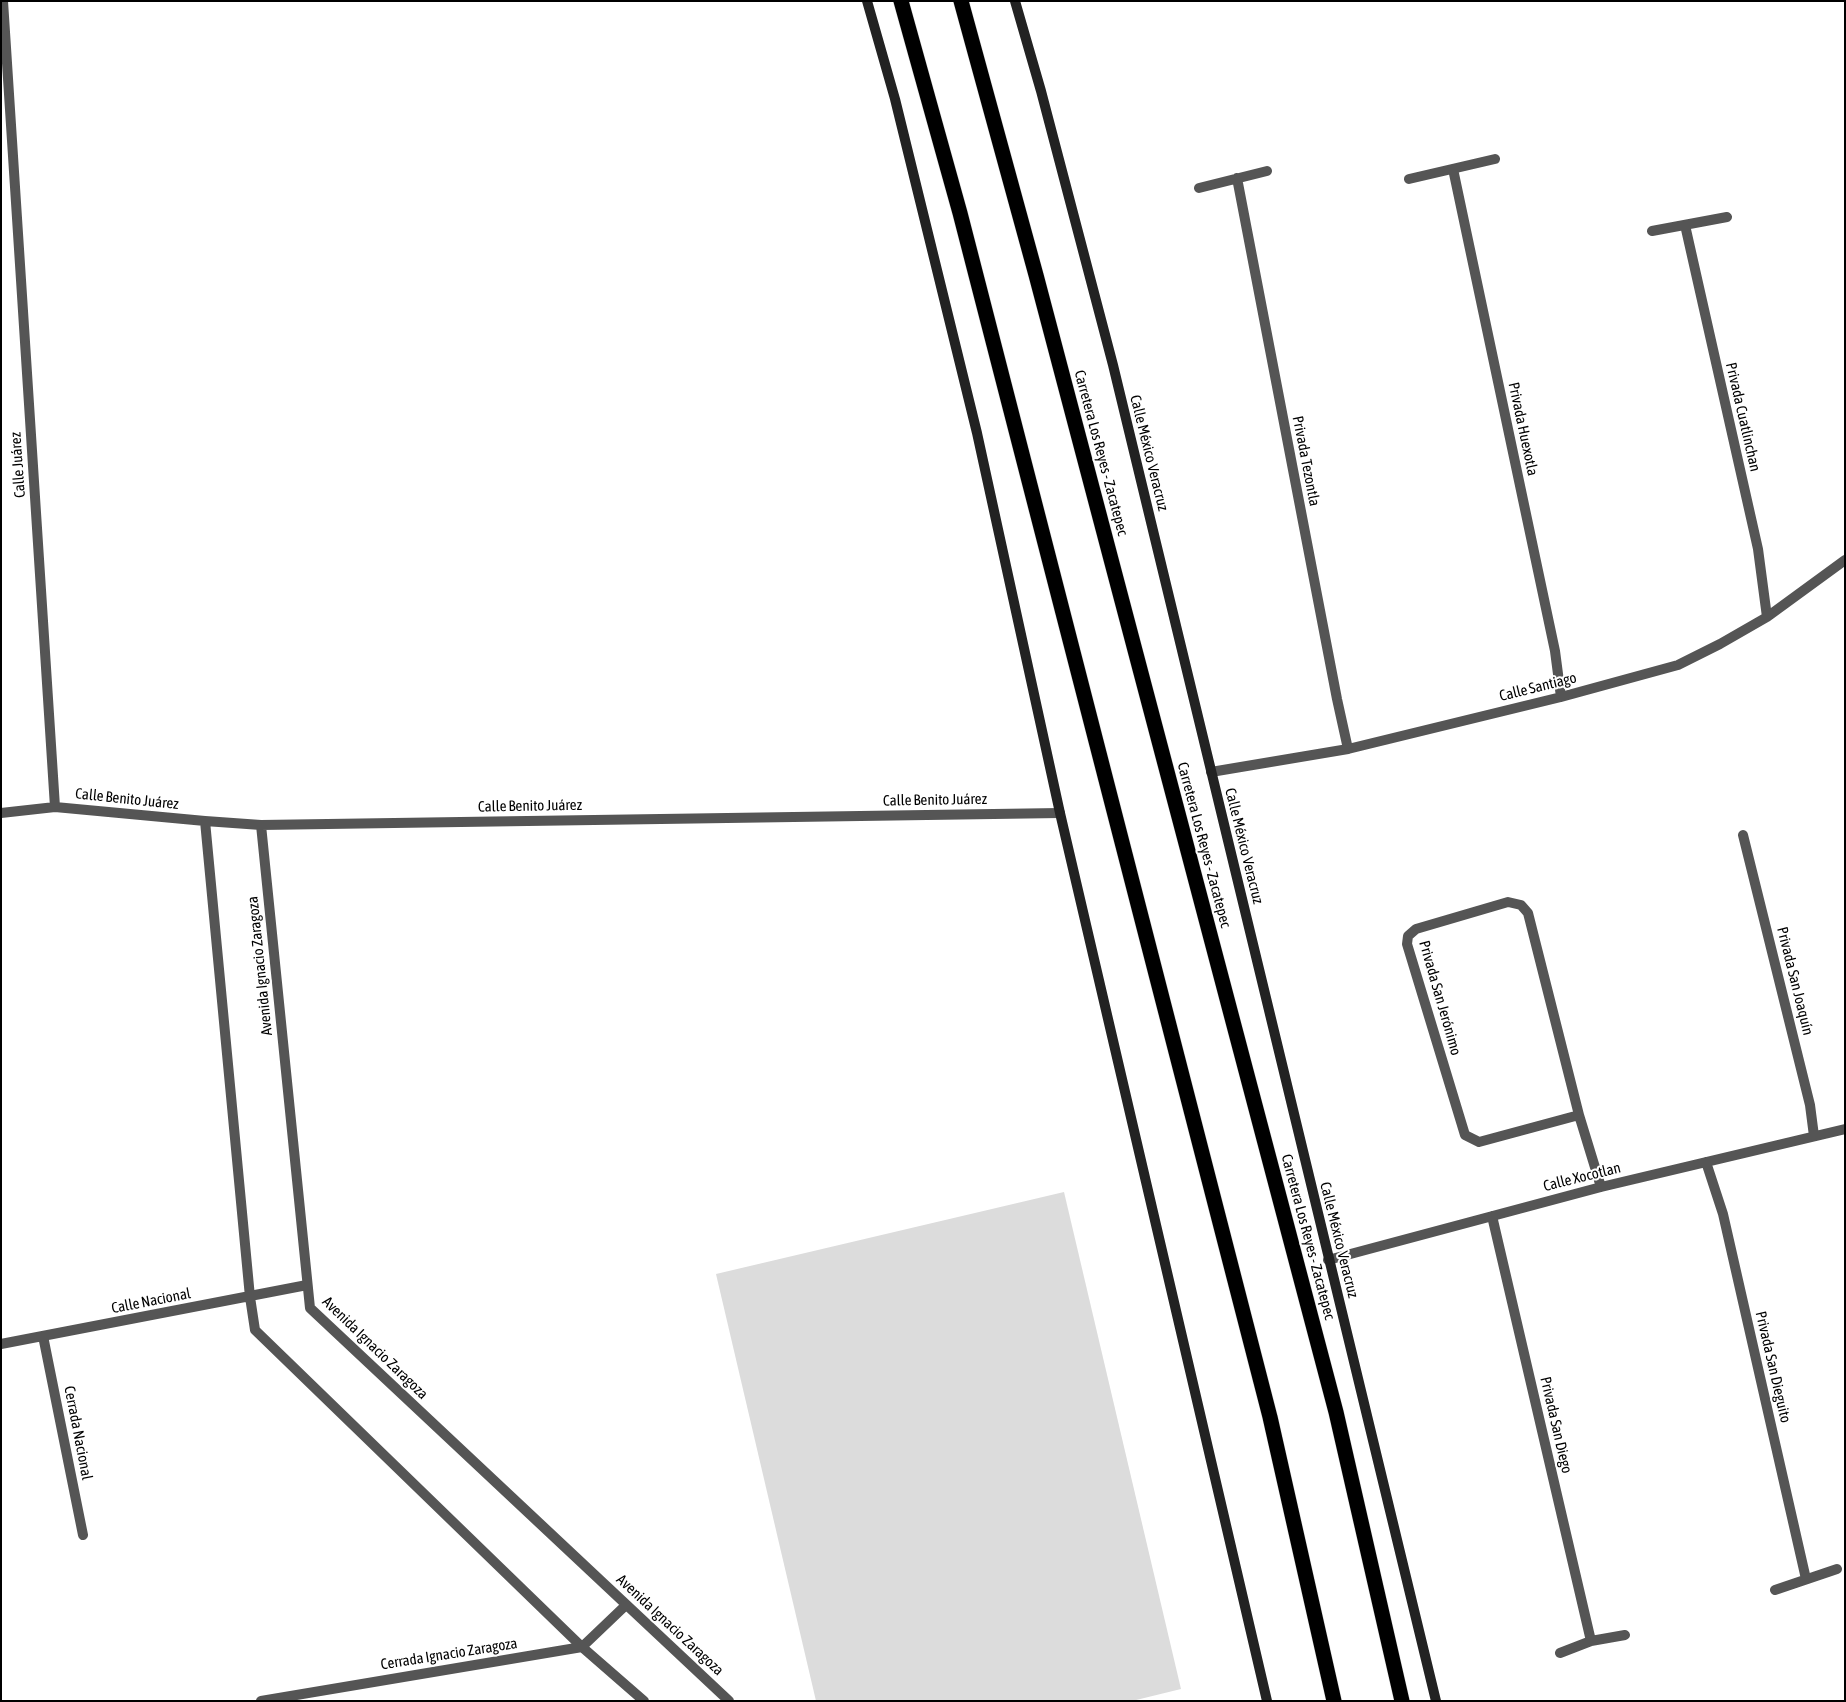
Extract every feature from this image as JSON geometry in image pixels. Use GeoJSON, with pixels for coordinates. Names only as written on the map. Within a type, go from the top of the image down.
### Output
{"type":"FeatureCollection","features":[{"type":"Feature","properties":{"kind":"highway"},"geometry":{"type":"LineString","coordinates":[[901,1],[960,213],[1270,1417],[1334,1701]]}},
{"type":"Feature","properties":{"kind":"highway","name":"Carretera Los Reyes - Zacatepec"},"geometry":{"type":"LineString","coordinates":[[961,1],[1036,275],[1328,1383],[1402,1701]]}},
{"type":"Feature","properties":{"kind":"street","name":"Calle Juárez"},"geometry":{"type":"LineString","coordinates":[[3,1],[55,807]]}},
{"type":"Feature","properties":{"kind":"street"},"geometry":{"type":"LineString","coordinates":[[867,1],[895,99],[977,433],[1060,813],[1267,1701]]}},
{"type":"Feature","properties":{"kind":"street","name":"Calle México Veracruz"},"geometry":{"type":"LineString","coordinates":[[1015,1],[1042,91],[1113,365],[1436,1701]]}},
{"type":"Feature","properties":{"kind":"street"},"geometry":{"type":"LineString","coordinates":[[1409,179],[1495,159]]}},
{"type":"Feature","properties":{"kind":"street","name":"Privada Huexotla"},"geometry":{"type":"LineString","coordinates":[[1454,168],[1555,651],[1561,697]]}},
{"type":"Feature","properties":{"kind":"street"},"geometry":{"type":"LineString","coordinates":[[1199,188],[1267,171]]}},
{"type":"Feature","properties":{"kind":"street","name":"Privada Tezontla"},"geometry":{"type":"LineString","coordinates":[[1237,178],[1348,749]]}},
{"type":"Feature","properties":{"kind":"street"},"geometry":{"type":"LineString","coordinates":[[1652,232],[1727,217]]}},
{"type":"Feature","properties":{"kind":"street","name":"Privada Cuatlinchan"},"geometry":{"type":"LineString","coordinates":[[1685,225],[1758,550],[1767,616]]}},
{"type":"Feature","properties":{"kind":"street","name":"Calle Santiago"},"geometry":{"type":"LineString","coordinates":[[1211,772],[1348,749],[1561,697],[1678,665],[1767,616],[1845,560]]}},
{"type":"Feature","properties":{"kind":"street","name":"Calle Benito Juárez"},"geometry":{"type":"LineString","coordinates":[[1,813],[55,807],[205,821],[261,824],[1060,813]]}},
{"type":"Feature","properties":{"kind":"street"},"geometry":{"type":"LineString","coordinates":[[205,821],[250,1297],[255,1330],[582,1647],[644,1701]]}},
{"type":"Feature","properties":{"kind":"street","name":"Avenida Ignacio Zaragoza"},"geometry":{"type":"LineString","coordinates":[[261,824],[310,1308],[729,1701]]}},
{"type":"Feature","properties":{"kind":"street","name":"Privada San Joaquín"},"geometry":{"type":"LineString","coordinates":[[1743,835],[1810,1105],[1814,1136]]}},
{"type":"Feature","properties":{"kind":"street","name":"Privada San Jerónimo"},"geometry":{"type":"LineString","coordinates":[[1579,1115],[1480,1142],[1465,1135],[1407,944],[1408,936],[1416,929],[1508,902],[1521,905],[1528,912],[1579,1115],[1601,1187]]}},
{"type":"Feature","properties":{"kind":"street","name":"Calle Xocotlan"},"geometry":{"type":"LineString","coordinates":[[1328,1260],[1601,1187],[1845,1129]]}},
{"type":"Feature","properties":{"kind":"street","name":"Privada San Dieguito"},"geometry":{"type":"LineString","coordinates":[[1706,1162],[1723,1214],[1806,1579]]}},
{"type":"Feature","properties":{"kind":"street","name":"Privada San Diego"},"geometry":{"type":"LineString","coordinates":[[1492,1216],[1591,1640]]}},
{"type":"Feature","properties":{"kind":"street","name":"Calle Nacional"},"geometry":{"type":"LineString","coordinates":[[1,1344],[307,1285]]}},
{"type":"Feature","properties":{"kind":"street","name":"Cerrada Nacional"},"geometry":{"type":"LineString","coordinates":[[43,1336],[83,1535]]}},
{"type":"Feature","properties":{"kind":"street"},"geometry":{"type":"LineString","coordinates":[[1775,1590],[1837,1569]]}},
{"type":"Feature","properties":{"kind":"street"},"geometry":{"type":"LineString","coordinates":[[582,1647],[626,1604]]}},
{"type":"Feature","properties":{"kind":"street"},"geometry":{"type":"LineString","coordinates":[[1560,1653],[1591,1640],[1625,1635]]}},
{"type":"Feature","properties":{"kind":"street","name":"Cerrada Ignacio Zaragoza"},"geometry":{"type":"LineString","coordinates":[[261,1701],[582,1647]]}},
{"type":"Feature","properties":{"kind":"shaded area"},"geometry":{"type":"Polygon","coordinates":[[[1064,1192],[1181,1689],[1132,1701],[816,1701],[716,1274],[1064,1192]]]}}]}
